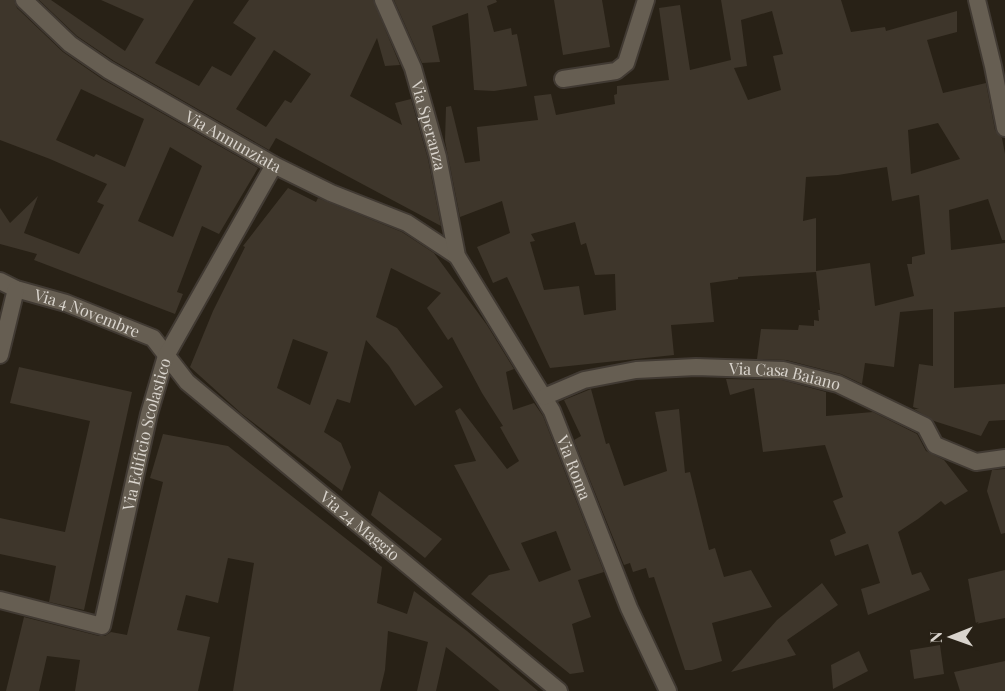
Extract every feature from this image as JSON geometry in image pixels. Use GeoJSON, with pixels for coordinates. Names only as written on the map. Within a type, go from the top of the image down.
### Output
{"type":"FeatureCollection","features":[{"type":"Feature","properties":{"kind":"street","name":"Via Annunziata"},"geometry":{"type":"LineString","coordinates":[[24,0],[70,45],[108,70],[274,165],[331,193],[407,223],[457,256]]}},
{"type":"Feature","properties":{"kind":"street","name":"Via Speranza"},"geometry":{"type":"LineString","coordinates":[[383,0],[413,68],[438,157],[457,256]]}},
{"type":"Feature","properties":{"kind":"street"},"geometry":{"type":"LineString","coordinates":[[563,79],[616,71],[626,63],[646,0]]}},
{"type":"Feature","properties":{"kind":"street"},"geometry":{"type":"LineString","coordinates":[[977,0],[1005,128]]}},
{"type":"Feature","properties":{"kind":"street","name":"Via Edificio Scolastico"},"geometry":{"type":"LineString","coordinates":[[0,600],[102,626],[149,414],[166,356],[274,165]]}},
{"type":"Feature","properties":{"kind":"street","name":"Via Roma"},"geometry":{"type":"LineString","coordinates":[[457,256],[552,411],[629,608],[668,691]]}},
{"type":"Feature","properties":{"kind":"street","name":"Via 4 Novembre"},"geometry":{"type":"LineString","coordinates":[[0,281],[16,289],[66,303],[153,338],[166,356]]}},
{"type":"Feature","properties":{"kind":"street"},"geometry":{"type":"LineString","coordinates":[[0,355],[16,289]]}},
{"type":"Feature","properties":{"kind":"street","name":"Via 24 Maggio"},"geometry":{"type":"LineString","coordinates":[[166,356],[187,382],[559,691]]}},
{"type":"Feature","properties":{"kind":"street","name":"Via Casa Baiano"},"geometry":{"type":"LineString","coordinates":[[544,397],[584,380],[636,370],[696,367],[783,370],[838,384],[914,420],[925,426],[935,445],[975,462],[1005,458]]}},
{"type":"Feature","properties":{"kind":"building"},"geometry":{"type":"Polygon","coordinates":[[[0,0],[14,0],[17,8],[63,52],[102,79],[258,168],[219,234],[202,226],[177,292],[183,294],[175,314],[34,260],[37,254],[0,244],[0,208],[10,223],[38,196],[24,233],[79,254],[104,205],[97,202],[107,184],[0,140],[0,0]],[[81,89],[56,140],[94,157],[96,154],[125,167],[144,119],[81,89]],[[170,147],[138,221],[173,237],[202,166],[170,147]]]}},
{"type":"Feature","properties":{"kind":"building"},"geometry":{"type":"Polygon","coordinates":[[[39,0],[51,0],[125,51],[144,19],[101,0],[194,0],[155,63],[199,86],[212,66],[231,76],[256,38],[233,23],[249,0],[373,0],[400,65],[385,66],[377,38],[350,96],[402,125],[395,103],[411,99],[428,159],[441,226],[276,138],[269,150],[114,61],[77,36],[39,0]],[[274,50],[236,109],[266,127],[285,100],[291,103],[311,74],[274,50]]]}},
{"type":"Feature","properties":{"kind":"building"},"geometry":{"type":"Polygon","coordinates":[[[394,0],[496,0],[497,2],[487,6],[494,32],[511,28],[512,35],[517,34],[527,86],[494,91],[474,90],[468,13],[432,26],[440,62],[422,63],[394,0]]]}},
{"type":"Feature","properties":{"kind":"building"},"geometry":{"type":"Polygon","coordinates":[[[554,0],[602,0],[610,47],[563,55],[554,0]]]}},
{"type":"Feature","properties":{"kind":"building"},"geometry":{"type":"Polygon","coordinates":[[[721,0],[841,0],[851,32],[885,27],[886,31],[957,11],[957,32],[927,40],[943,93],[986,83],[995,130],[1002,138],[1005,154],[1005,240],[1002,240],[988,199],[949,210],[951,250],[1005,243],[1005,307],[954,312],[954,388],[1005,384],[1005,420],[989,421],[981,436],[934,421],[914,409],[919,409],[913,407],[919,364],[933,366],[933,309],[900,312],[894,367],[865,363],[862,384],[841,374],[786,360],[757,359],[761,329],[798,330],[799,325],[814,326],[814,320],[819,321],[816,272],[738,277],[738,279],[710,283],[714,322],[671,325],[674,355],[550,368],[507,277],[493,283],[477,247],[510,233],[502,201],[460,217],[445,141],[446,107],[451,106],[465,163],[480,161],[477,127],[538,120],[534,96],[551,94],[556,115],[615,104],[614,95],[617,94],[617,86],[669,80],[659,8],[680,5],[690,70],[731,60],[721,0]],[[772,11],[741,20],[747,66],[734,68],[748,100],[781,90],[773,56],[783,54],[772,11]],[[938,123],[908,130],[911,174],[960,159],[938,123]],[[887,167],[838,175],[806,177],[803,221],[816,218],[816,271],[870,263],[875,306],[914,296],[907,264],[912,264],[912,257],[925,254],[919,195],[892,201],[887,167]],[[575,222],[531,234],[535,241],[530,242],[544,290],[579,286],[584,315],[616,310],[615,274],[595,275],[586,243],[581,245],[575,222]]]}},
{"type":"Feature","properties":{"kind":"building"},"geometry":{"type":"Polygon","coordinates":[[[288,188],[316,202],[318,198],[402,232],[434,253],[487,325],[514,369],[506,372],[513,410],[534,403],[543,416],[604,572],[578,580],[591,617],[572,624],[584,672],[570,674],[471,594],[489,575],[510,570],[454,465],[476,461],[455,411],[460,408],[507,469],[519,461],[500,427],[503,426],[482,393],[452,337],[448,340],[427,308],[441,293],[391,268],[376,317],[397,328],[443,387],[415,406],[389,366],[366,340],[350,403],[337,399],[324,432],[341,443],[351,467],[342,491],[242,414],[190,367],[213,311],[245,247],[243,246],[288,188]],[[293,339],[277,388],[310,405],[328,352],[293,339]],[[556,531],[521,543],[539,582],[571,570],[556,531]]]}},
{"type":"Feature","properties":{"kind":"building"},"geometry":{"type":"Polygon","coordinates":[[[19,367],[132,392],[84,610],[49,602],[56,566],[0,554],[0,518],[65,532],[90,421],[10,403],[19,367]]]}},
{"type":"Feature","properties":{"kind":"building"},"geometry":{"type":"Polygon","coordinates":[[[726,379],[782,380],[826,392],[826,416],[873,412],[917,434],[926,451],[944,460],[968,491],[945,505],[941,501],[898,532],[912,575],[921,572],[930,590],[868,615],[861,589],[880,583],[868,544],[835,556],[830,540],[846,533],[833,501],[843,497],[825,445],[763,452],[754,388],[730,395],[726,379]]]}},
{"type":"Feature","properties":{"kind":"building"},"geometry":{"type":"Polygon","coordinates":[[[591,389],[606,444],[609,443],[624,486],[667,471],[655,412],[679,409],[685,473],[690,472],[709,550],[715,548],[724,577],[751,570],[772,607],[712,623],[722,661],[685,670],[654,577],[649,578],[646,568],[633,572],[630,563],[624,565],[574,440],[581,436],[564,400],[591,389]]]}},
{"type":"Feature","properties":{"kind":"building"},"geometry":{"type":"Polygon","coordinates":[[[163,434],[228,446],[382,567],[377,603],[407,614],[414,591],[467,631],[538,691],[500,691],[446,647],[436,691],[417,691],[428,642],[388,631],[385,670],[380,691],[233,691],[254,563],[228,558],[218,603],[186,595],[177,630],[210,637],[198,691],[75,691],[80,660],[47,656],[39,691],[6,691],[24,617],[99,636],[105,636],[111,632],[127,635],[163,482],[150,478],[163,434]]]}},
{"type":"Feature","properties":{"kind":"building"},"geometry":{"type":"Polygon","coordinates":[[[1005,469],[1005,533],[1001,534],[987,491],[992,470],[1005,469]]]}},
{"type":"Feature","properties":{"kind":"building"},"geometry":{"type":"Polygon","coordinates":[[[379,491],[442,539],[425,558],[371,515],[379,491]]]}},
{"type":"Feature","properties":{"kind":"building"},"geometry":{"type":"Polygon","coordinates":[[[1005,570],[1005,618],[976,624],[968,579],[1005,570]]]}},
{"type":"Feature","properties":{"kind":"building"},"geometry":{"type":"Polygon","coordinates":[[[822,583],[838,605],[787,640],[796,655],[731,672],[777,620],[822,583]]]}},
{"type":"Feature","properties":{"kind":"building"},"geometry":{"type":"Polygon","coordinates":[[[940,645],[944,674],[914,679],[910,650],[940,645]]]}},
{"type":"Feature","properties":{"kind":"building"},"geometry":{"type":"Polygon","coordinates":[[[859,651],[868,671],[833,689],[831,665],[859,651]]]}},
{"type":"Feature","properties":{"kind":"building"},"geometry":{"type":"Polygon","coordinates":[[[1005,661],[1005,691],[960,691],[954,672],[1005,661]]]}}]}
